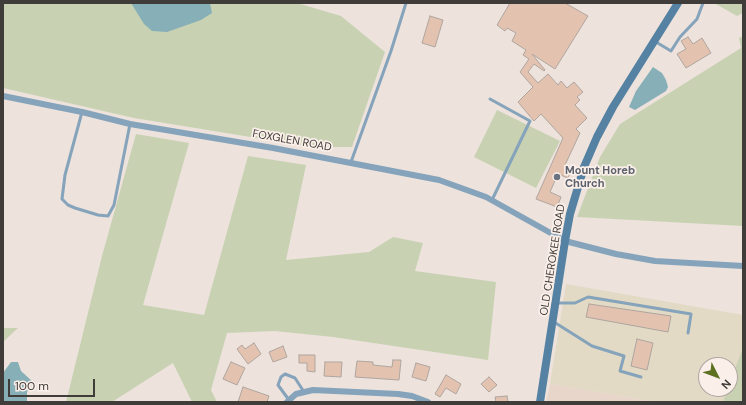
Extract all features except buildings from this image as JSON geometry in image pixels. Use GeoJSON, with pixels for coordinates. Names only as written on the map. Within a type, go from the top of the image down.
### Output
{"type":"FeatureCollection","features":[{"type":"Feature","properties":{"kind":"street","name":"OLD CHEROKEE ROAD"},"geometry":{"type":"LineString","coordinates":[[540,402],[554,322],[565,241],[574,199],[584,167],[597,137],[613,107],[678,3]]}},
{"type":"Feature","properties":{"kind":"street","name":"FOXGLEN ROAD"},"geometry":{"type":"LineString","coordinates":[[3,96],[82,112],[130,124],[351,162],[439,180],[492,200],[565,241],[655,261],[743,266]]}},
{"type":"Feature","properties":{"kind":"street"},"geometry":{"type":"LineString","coordinates":[[288,401],[296,394],[304,392],[398,394],[412,396],[428,402]]}},
{"type":"Feature","properties":{"kind":"lane"},"geometry":{"type":"LineString","coordinates":[[351,162],[391,51],[406,3]]}},
{"type":"Feature","properties":{"kind":"lane"},"geometry":{"type":"LineString","coordinates":[[654,41],[671,51],[680,37],[697,19],[703,3]]}},
{"type":"Feature","properties":{"kind":"lane"},"geometry":{"type":"LineString","coordinates":[[490,99],[530,121],[492,200]]}},
{"type":"Feature","properties":{"kind":"lane"},"geometry":{"type":"LineString","coordinates":[[82,112],[65,175],[62,199],[75,208],[98,215],[108,216],[114,205],[130,124]]}},
{"type":"Feature","properties":{"kind":"lane"},"geometry":{"type":"LineString","coordinates":[[556,303],[575,303],[588,297],[691,314],[688,333]]}},
{"type":"Feature","properties":{"kind":"lane"},"geometry":{"type":"LineString","coordinates":[[554,322],[592,346],[624,356],[620,371],[641,377]]}},
{"type":"Feature","properties":{"kind":"lane"},"geometry":{"type":"LineString","coordinates":[[288,401],[278,385],[281,376],[285,374],[295,378],[304,392]]}},
{"type":"Feature","properties":{"kind":"shaded area"},"geometry":{"type":"Polygon","coordinates":[[[566,284],[743,315],[743,347],[738,360],[738,357],[698,357],[698,397],[725,397],[723,402],[656,402],[550,384],[566,284]]]}},
{"type":"Feature","properties":{"kind":"shaded area"},"geometry":{"type":"Polygon","coordinates":[[[550,384],[656,402],[546,402],[550,384]]]}},
{"type":"Feature","properties":{"kind":"green space"},"geometry":{"type":"Polygon","coordinates":[[[3,3],[297,3],[341,16],[385,52],[352,147],[312,147],[134,118],[3,88],[3,3]]]}},
{"type":"Feature","properties":{"kind":"green space"},"geometry":{"type":"Polygon","coordinates":[[[714,3],[743,3],[743,13],[737,16],[714,3]]]}},
{"type":"Feature","properties":{"kind":"green space"},"geometry":{"type":"Polygon","coordinates":[[[743,36],[743,226],[577,217],[600,157],[620,124],[741,48],[739,38],[743,36]]]}},
{"type":"Feature","properties":{"kind":"green space"},"geometry":{"type":"Polygon","coordinates":[[[497,110],[560,141],[536,188],[474,157],[497,110]]]}},
{"type":"Feature","properties":{"kind":"green space"},"geometry":{"type":"Polygon","coordinates":[[[136,134],[189,143],[143,305],[204,315],[248,156],[306,165],[286,260],[369,252],[393,237],[423,243],[415,271],[496,282],[488,360],[333,337],[275,331],[227,333],[211,390],[217,402],[192,402],[173,363],[112,402],[66,402],[102,256],[136,134]]]}},
{"type":"Feature","properties":{"kind":"green space"},"geometry":{"type":"Polygon","coordinates":[[[3,328],[18,328],[3,342],[3,328]]]}},
{"type":"Feature","properties":{"kind":"green space"},"geometry":{"type":"Polygon","coordinates":[[[743,347],[743,402],[723,402],[725,397],[738,397],[738,360],[743,347]]]}},
{"type":"Feature","properties":{"kind":"water"},"geometry":{"type":"Polygon","coordinates":[[[131,3],[210,3],[212,13],[201,20],[167,32],[152,31],[144,24],[131,3]]]}},
{"type":"Feature","properties":{"kind":"water"},"geometry":{"type":"Polygon","coordinates":[[[653,67],[662,73],[666,80],[668,87],[666,91],[635,110],[629,107],[636,91],[653,67]]]}},
{"type":"Feature","properties":{"kind":"water"},"geometry":{"type":"Polygon","coordinates":[[[11,362],[18,362],[21,371],[32,381],[27,392],[27,402],[3,402],[3,373],[11,362]]]}},
{"type":"Feature","properties":{"kind":"place","name":"Mount Horeb Church"},"geometry":{"type":"Point","coordinates":[557,177]}}]}
